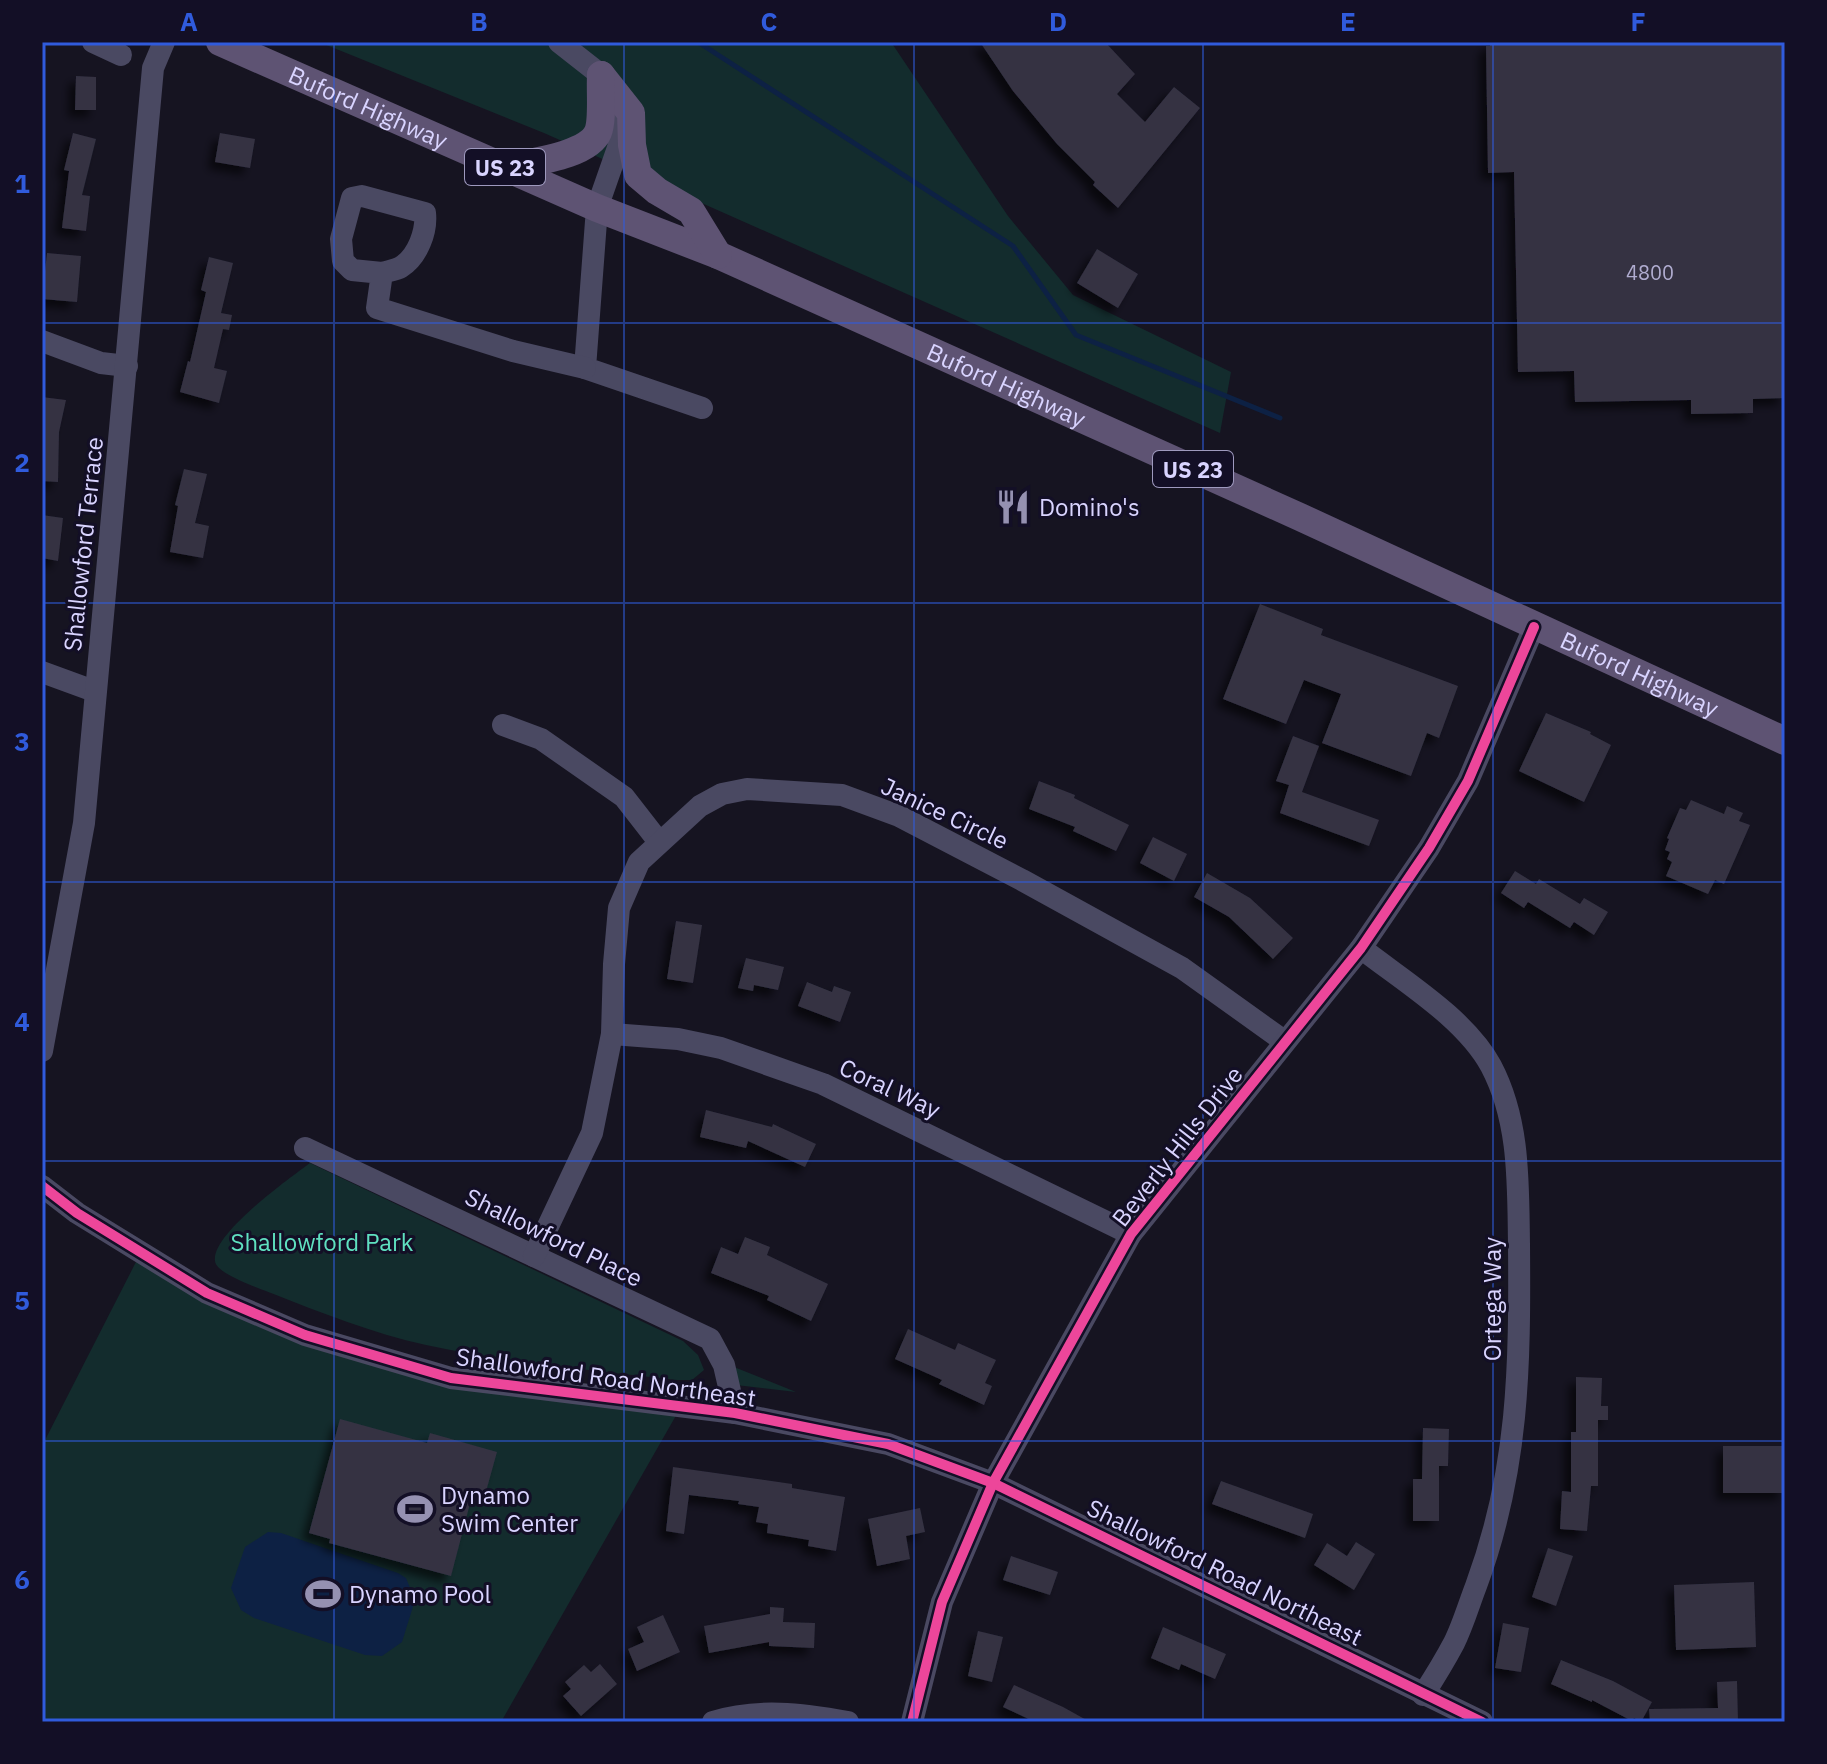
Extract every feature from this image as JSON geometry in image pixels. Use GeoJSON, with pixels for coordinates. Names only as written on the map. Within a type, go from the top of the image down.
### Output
{"type":"FeatureCollection","features":[{"type":"Feature","properties":{"kind":"main road","name":"Buford Highway"},"geometry":{"type":"LineString","coordinates":[[220,42],[597,208],[718,255],[1288,511],[1785,741]]}},
{"type":"Feature","properties":{"kind":"main road"},"geometry":{"type":"LineString","coordinates":[[506,168],[569,154],[585,146],[598,133],[601,75]]}},
{"type":"Feature","properties":{"kind":"main road"},"geometry":{"type":"LineString","coordinates":[[601,75],[631,113],[632,145],[638,175],[657,191],[691,211],[718,255]]}},
{"type":"Feature","properties":{"kind":"street"},"geometry":{"type":"LineString","coordinates":[[93,42],[121,55]]}},
{"type":"Feature","properties":{"kind":"street","name":"Shallowford Terrace"},"geometry":{"type":"LineString","coordinates":[[42,1051],[84,823],[153,68],[164,42]]}},
{"type":"Feature","properties":{"kind":"street"},"geometry":{"type":"LineString","coordinates":[[559,42],[601,75],[619,145],[597,208],[585,368]]}},
{"type":"Feature","properties":{"kind":"street"},"geometry":{"type":"LineString","coordinates":[[382,273],[377,308],[513,351],[585,368],[702,408]]}},
{"type":"Feature","properties":{"kind":"street"},"geometry":{"type":"LineString","coordinates":[[42,341],[101,363],[127,366]]}},
{"type":"Feature","properties":{"kind":"street","name":"Beverly Hills Drive"},"geometry":{"type":"LineString","coordinates":[[912,1722],[942,1602],[993,1483],[1131,1234],[1361,948],[1429,848],[1468,781],[1534,627]]}},
{"type":"Feature","properties":{"kind":"street"},"geometry":{"type":"LineString","coordinates":[[42,672],[94,691]]}},
{"type":"Feature","properties":{"kind":"street"},"geometry":{"type":"LineString","coordinates":[[503,725],[541,739],[624,797],[659,842]]}},
{"type":"Feature","properties":{"kind":"street","name":"Janice Circle"},"geometry":{"type":"LineString","coordinates":[[534,1256],[592,1133],[612,1034],[619,908],[639,862],[700,806],[722,794],[747,789],[842,795],[899,816],[1168,960],[1284,1041]]}},
{"type":"Feature","properties":{"kind":"street","name":"Ortega Way"},"geometry":{"type":"LineString","coordinates":[[1361,948],[1469,1035],[1490,1064],[1506,1099],[1518,1160],[1518,1343],[1516,1412],[1509,1472],[1494,1537],[1456,1641],[1423,1695]]}},
{"type":"Feature","properties":{"kind":"street","name":"Coral Way"},"geometry":{"type":"LineString","coordinates":[[612,1034],[678,1039],[721,1048],[823,1084],[1131,1234]]}},
{"type":"Feature","properties":{"kind":"street","name":"Shallowford Place"},"geometry":{"type":"LineString","coordinates":[[305,1148],[710,1339],[724,1365],[735,1413]]}},
{"type":"Feature","properties":{"kind":"street","name":"Shallowford Road Northeast"},"geometry":{"type":"LineString","coordinates":[[42,1186],[77,1213],[207,1293],[305,1335],[451,1378],[735,1413],[888,1444],[993,1483],[1482,1722]]}},
{"type":"Feature","properties":{"kind":"street"},"geometry":{"type":"LineString","coordinates":[[713,1722],[767,1713],[808,1715],[848,1722]]}},
{"type":"Feature","properties":{"kind":"green space"},"geometry":{"type":"Polygon","coordinates":[[[319,42],[891,42],[1008,216],[1073,295],[1231,372],[1220,433],[544,133],[319,42]]]}},
{"type":"Feature","properties":{"kind":"green space","name":"Shallowford Park"},"geometry":{"type":"Polygon","coordinates":[[[310,1163],[683,1341],[698,1355],[704,1370],[692,1380],[677,1380],[520,1361],[426,1345],[328,1315],[222,1271],[215,1261],[225,1236],[270,1193],[310,1163]]]}},
{"type":"Feature","properties":{"kind":"green space"},"geometry":{"type":"Polygon","coordinates":[[[138,1258],[288,1324],[477,1381],[686,1398],[501,1722],[42,1722],[42,1446],[138,1258]]]}},
{"type":"Feature","properties":{"kind":"green space"},"geometry":{"type":"Polygon","coordinates":[[[729,1365],[796,1392],[736,1385],[729,1365]]]}},
{"type":"Feature","properties":{"kind":"water","name":"Dynamo Pool"},"geometry":{"type":"Polygon","coordinates":[[[268,1532],[281,1533],[406,1578],[415,1600],[402,1642],[382,1656],[365,1655],[254,1618],[241,1610],[231,1588],[245,1547],[268,1532]]]}},
{"type":"Feature","properties":{"kind":"building"},"geometry":{"type":"Polygon","coordinates":[[[980,42],[1105,42],[1135,74],[1117,94],[1145,122],[1174,87],[1200,108],[1118,208],[1057,144],[1013,91],[980,42]]]}},
{"type":"Feature","properties":{"kind":"building"},"geometry":{"type":"Polygon","coordinates":[[[1490,42],[1785,42],[1785,398],[1753,399],[1753,413],[1691,414],[1691,400],[1575,402],[1574,371],[1518,372],[1514,172],[1488,173],[1486,46],[1490,46],[1490,42]]]}},
{"type":"Feature","properties":{"kind":"building"},"geometry":{"type":"Polygon","coordinates":[[[76,76],[96,77],[96,110],[75,110],[76,76]]]}},
{"type":"Feature","properties":{"kind":"building"},"geometry":{"type":"Polygon","coordinates":[[[73,133],[96,139],[82,195],[90,196],[86,231],[62,228],[69,171],[64,170],[73,133]]]}},
{"type":"Feature","properties":{"kind":"building"},"geometry":{"type":"Polygon","coordinates":[[[220,133],[255,139],[250,168],[215,162],[220,133]]]}},
{"type":"Feature","properties":{"kind":"building"},"geometry":{"type":"Polygon","coordinates":[[[1097,249],[1138,274],[1118,308],[1077,283],[1097,249]]]}},
{"type":"Feature","properties":{"kind":"building"},"geometry":{"type":"Polygon","coordinates":[[[47,253],[81,256],[77,302],[42,299],[47,253]]]}},
{"type":"Feature","properties":{"kind":"building"},"geometry":{"type":"Polygon","coordinates":[[[209,257],[233,263],[221,313],[232,315],[229,330],[223,329],[214,368],[227,371],[219,403],[180,392],[206,292],[201,290],[209,257]]]}},
{"type":"Feature","properties":{"kind":"building"},"geometry":{"type":"Polygon","coordinates":[[[42,397],[66,400],[59,432],[58,482],[42,481],[42,397]]]}},
{"type":"Feature","properties":{"kind":"building"},"geometry":{"type":"Polygon","coordinates":[[[184,469],[207,474],[195,523],[209,526],[203,558],[170,552],[178,506],[175,505],[184,469]]]}},
{"type":"Feature","properties":{"kind":"building"},"geometry":{"type":"Polygon","coordinates":[[[42,515],[63,518],[58,561],[42,558],[42,515]]]}},
{"type":"Feature","properties":{"kind":"building"},"geometry":{"type":"Polygon","coordinates":[[[1260,604],[1323,629],[1321,635],[1458,686],[1439,738],[1427,733],[1411,776],[1322,743],[1341,694],[1304,680],[1286,724],[1223,699],[1260,604]]]}},
{"type":"Feature","properties":{"kind":"building"},"geometry":{"type":"Polygon","coordinates":[[[1546,713],[1591,732],[1611,745],[1584,802],[1519,771],[1546,713]]]}},
{"type":"Feature","properties":{"kind":"building"},"geometry":{"type":"Polygon","coordinates":[[[1293,736],[1319,746],[1302,792],[1379,820],[1369,846],[1280,813],[1289,785],[1276,781],[1293,736]]]}},
{"type":"Feature","properties":{"kind":"building"},"geometry":{"type":"Polygon","coordinates":[[[1039,781],[1075,795],[1074,798],[1129,825],[1116,851],[1073,831],[1075,827],[1029,809],[1039,781]]]}},
{"type":"Feature","properties":{"kind":"building"},"geometry":{"type":"Polygon","coordinates":[[[1691,800],[1724,814],[1727,806],[1743,813],[1739,821],[1750,825],[1724,884],[1715,880],[1708,894],[1666,876],[1672,862],[1667,859],[1670,852],[1665,850],[1667,838],[1680,808],[1686,810],[1691,800]]]}},
{"type":"Feature","properties":{"kind":"building"},"geometry":{"type":"Polygon","coordinates":[[[1153,837],[1187,854],[1174,881],[1140,863],[1153,837]]]}},
{"type":"Feature","properties":{"kind":"building"},"geometry":{"type":"Polygon","coordinates":[[[1515,871],[1536,884],[1539,879],[1580,904],[1584,898],[1608,912],[1594,935],[1574,922],[1570,928],[1528,902],[1524,908],[1501,893],[1515,871]]]}},
{"type":"Feature","properties":{"kind":"building"},"geometry":{"type":"Polygon","coordinates":[[[1207,873],[1250,898],[1293,938],[1273,959],[1229,917],[1194,897],[1207,873]]]}},
{"type":"Feature","properties":{"kind":"building"},"geometry":{"type":"Polygon","coordinates":[[[676,921],[702,925],[693,983],[667,979],[676,921]]]}},
{"type":"Feature","properties":{"kind":"building"},"geometry":{"type":"Polygon","coordinates":[[[746,958],[784,967],[778,990],[754,985],[753,991],[738,988],[746,958]]]}},
{"type":"Feature","properties":{"kind":"building"},"geometry":{"type":"Polygon","coordinates":[[[807,982],[832,992],[834,986],[851,992],[840,1022],[798,1006],[807,982]]]}},
{"type":"Feature","properties":{"kind":"building"},"geometry":{"type":"Polygon","coordinates":[[[706,1110],[772,1127],[773,1124],[816,1144],[805,1167],[748,1141],[746,1148],[700,1137],[706,1110]]]}},
{"type":"Feature","properties":{"kind":"building"},"geometry":{"type":"Polygon","coordinates":[[[745,1237],[770,1247],[767,1255],[828,1284],[811,1321],[767,1300],[769,1296],[711,1273],[721,1247],[738,1254],[745,1237]]]}},
{"type":"Feature","properties":{"kind":"building"},"geometry":{"type":"Polygon","coordinates":[[[908,1329],[955,1350],[958,1343],[996,1360],[985,1383],[992,1386],[984,1405],[939,1384],[942,1380],[895,1359],[908,1329]]]}},
{"type":"Feature","properties":{"kind":"building"},"geometry":{"type":"Polygon","coordinates":[[[1576,1377],[1602,1378],[1601,1406],[1608,1406],[1608,1420],[1598,1420],[1598,1486],[1591,1486],[1587,1531],[1560,1529],[1562,1491],[1571,1492],[1571,1432],[1576,1432],[1576,1377]]]}},
{"type":"Feature","properties":{"kind":"building"},"geometry":{"type":"Polygon","coordinates":[[[340,1419],[427,1443],[430,1433],[497,1452],[485,1495],[473,1492],[451,1576],[329,1543],[330,1539],[309,1533],[340,1419]]]}},
{"type":"Feature","properties":{"kind":"building"},"geometry":{"type":"Polygon","coordinates":[[[1423,1428],[1449,1429],[1448,1466],[1439,1466],[1439,1521],[1413,1521],[1413,1479],[1422,1479],[1423,1428]]]}},
{"type":"Feature","properties":{"kind":"building"},"geometry":{"type":"Polygon","coordinates":[[[1723,1446],[1785,1446],[1785,1493],[1723,1493],[1723,1446]]]}},
{"type":"Feature","properties":{"kind":"building"},"geometry":{"type":"Polygon","coordinates":[[[673,1467],[792,1484],[792,1488],[845,1497],[836,1551],[808,1546],[809,1540],[767,1533],[768,1524],[756,1522],[759,1507],[738,1504],[739,1501],[689,1495],[684,1534],[666,1531],[673,1467]]]}},
{"type":"Feature","properties":{"kind":"building"},"geometry":{"type":"Polygon","coordinates":[[[1221,1481],[1313,1514],[1305,1538],[1212,1504],[1221,1481]]]}},
{"type":"Feature","properties":{"kind":"building"},"geometry":{"type":"Polygon","coordinates":[[[920,1508],[925,1532],[906,1536],[910,1559],[877,1566],[868,1519],[920,1508]]]}},
{"type":"Feature","properties":{"kind":"building"},"geometry":{"type":"Polygon","coordinates":[[[1356,1542],[1375,1554],[1354,1590],[1314,1565],[1327,1543],[1347,1556],[1356,1542]]]}},
{"type":"Feature","properties":{"kind":"building"},"geometry":{"type":"Polygon","coordinates":[[[1548,1548],[1573,1556],[1556,1606],[1532,1597],[1548,1548]]]}},
{"type":"Feature","properties":{"kind":"building"},"geometry":{"type":"Polygon","coordinates":[[[1011,1556],[1058,1572],[1050,1595],[1003,1580],[1011,1556]]]}},
{"type":"Feature","properties":{"kind":"building"},"geometry":{"type":"Polygon","coordinates":[[[1754,1582],[1756,1647],[1676,1650],[1674,1585],[1754,1582]]]}},
{"type":"Feature","properties":{"kind":"building"},"geometry":{"type":"Polygon","coordinates":[[[770,1607],[784,1608],[783,1622],[815,1623],[814,1648],[769,1646],[769,1642],[709,1653],[704,1626],[770,1614],[770,1607]]]}},
{"type":"Feature","properties":{"kind":"building"},"geometry":{"type":"Polygon","coordinates":[[[663,1615],[680,1652],[637,1671],[628,1649],[644,1642],[637,1627],[663,1615]]]}},
{"type":"Feature","properties":{"kind":"building"},"geometry":{"type":"Polygon","coordinates":[[[1503,1623],[1529,1628],[1521,1672],[1495,1668],[1503,1623]]]}},
{"type":"Feature","properties":{"kind":"building"},"geometry":{"type":"Polygon","coordinates":[[[1163,1627],[1226,1654],[1215,1679],[1181,1664],[1179,1670],[1151,1658],[1163,1627]]]}},
{"type":"Feature","properties":{"kind":"building"},"geometry":{"type":"Polygon","coordinates":[[[978,1631],[1003,1637],[992,1682],[968,1676],[978,1631]]]}},
{"type":"Feature","properties":{"kind":"building"},"geometry":{"type":"Polygon","coordinates":[[[1561,1660],[1613,1681],[1652,1702],[1641,1722],[1634,1718],[1632,1721],[1592,1700],[1551,1684],[1561,1660]]]}},
{"type":"Feature","properties":{"kind":"building"},"geometry":{"type":"Polygon","coordinates":[[[600,1664],[617,1684],[581,1716],[563,1696],[571,1689],[565,1682],[584,1665],[591,1672],[600,1664]]]}},
{"type":"Feature","properties":{"kind":"building"},"geometry":{"type":"Polygon","coordinates":[[[1737,1681],[1738,1722],[1650,1722],[1649,1709],[1718,1708],[1717,1682],[1737,1681]]]}},
{"type":"Feature","properties":{"kind":"building"},"geometry":{"type":"Polygon","coordinates":[[[1014,1685],[1090,1722],[1035,1722],[1003,1707],[1014,1685]]]}},
{"type":"Feature","properties":{"kind":"waterway"},"geometry":{"type":"LineString","coordinates":[[698,42],[1013,246],[1076,335],[1280,418]]}},
{"type":"Feature","properties":{"kind":"cycle path"},"geometry":{"type":"LineString","coordinates":[[912,1722],[942,1602],[993,1483],[1131,1234],[1361,948],[1429,848],[1468,781],[1534,627]]}},
{"type":"Feature","properties":{"kind":"cycle path"},"geometry":{"type":"LineString","coordinates":[[42,1186],[77,1213],[207,1293],[305,1335],[451,1378],[735,1413],[888,1444],[993,1483],[1482,1722]]}},
{"type":"Feature","properties":{"kind":"place","name":"Domino's"},"geometry":{"type":"Point","coordinates":[1013,507]}},
{"type":"Feature","properties":{"kind":"place","name":"Dynamo Swim Center"},"geometry":{"type":"Point","coordinates":[415,1509]}},
{"type":"Feature","properties":{"kind":"place","name":"Dynamo Pool"},"geometry":{"type":"Point","coordinates":[323,1594]}}]}
